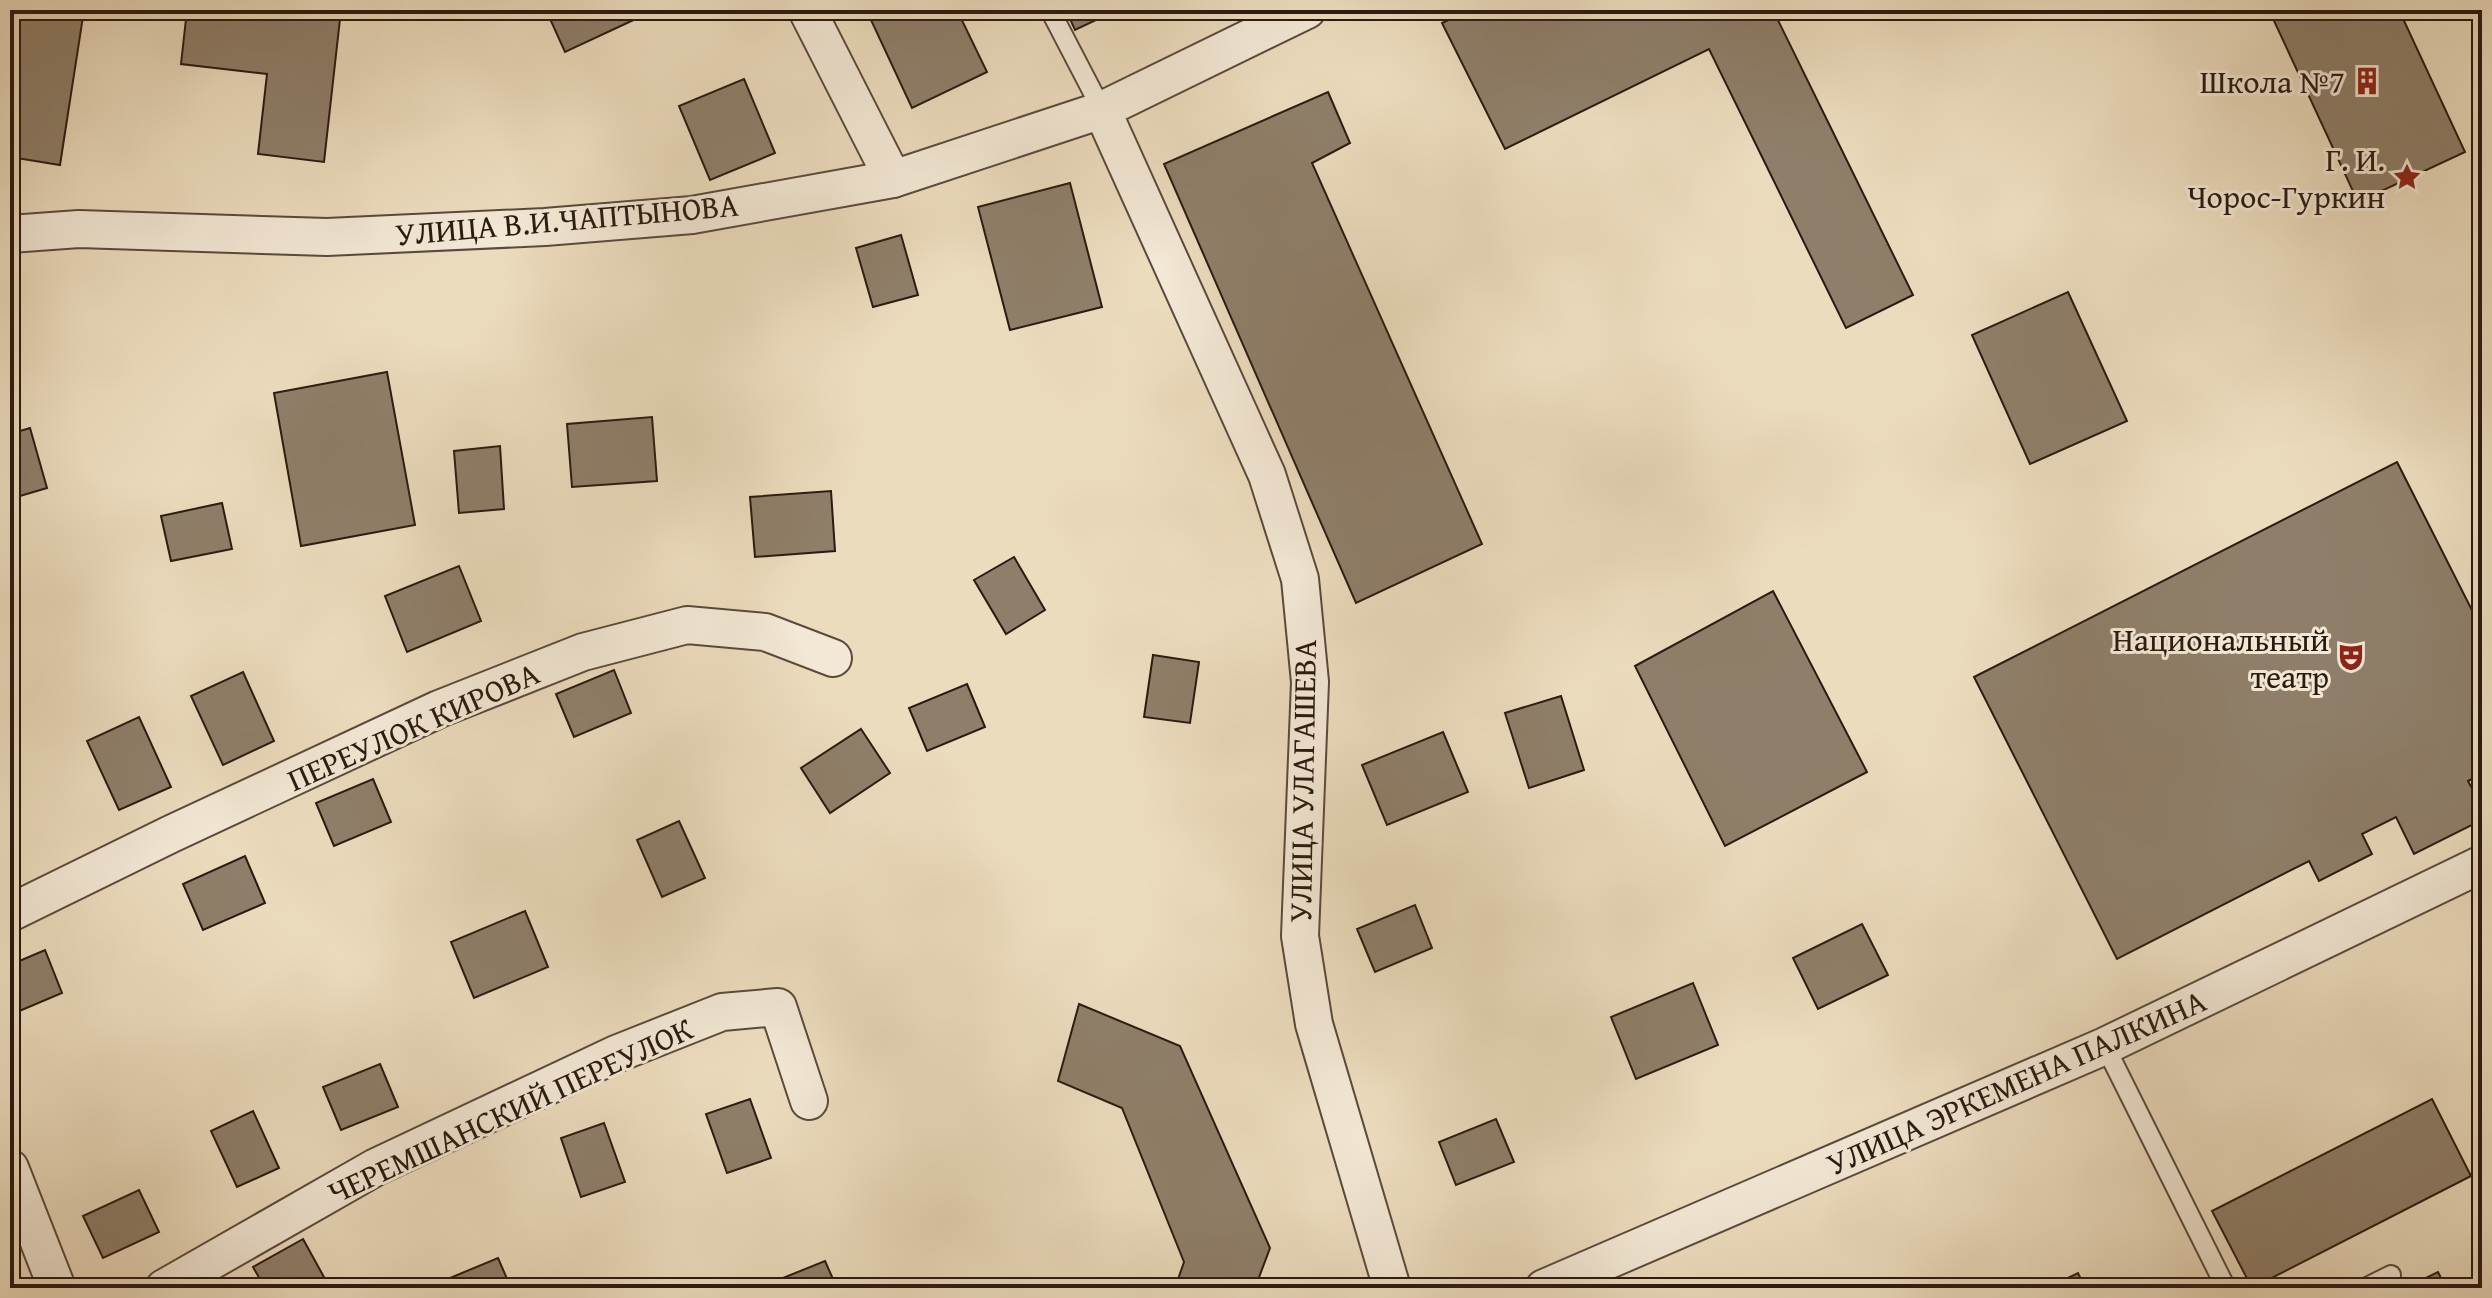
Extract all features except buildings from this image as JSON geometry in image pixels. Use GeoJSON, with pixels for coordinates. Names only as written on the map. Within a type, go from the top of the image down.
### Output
{"type":"FeatureCollection","features":[{"type":"Feature","properties":{"kind":"street"},"geometry":{"type":"LineString","coordinates":[[807,10],[893,179]]}},
{"type":"Feature","properties":{"kind":"street","name":"УЛИЦА В.И.ЧАПТЫНОВА"},"geometry":{"type":"LineString","coordinates":[[10,234],[79,229],[327,237],[545,227],[692,215],[893,179],[1102,110],[1307,10]]}},
{"type":"Feature","properties":{"kind":"street","name":"УЛИЦА УЛАГАШЕВА"},"geometry":{"type":"LineString","coordinates":[[1102,110],[1267,475],[1300,579],[1310,682],[1300,936],[1314,1024],[1392,1288]]}},
{"type":"Feature","properties":{"kind":"street","name":"ПЕРЕУЛОК КИРОВА"},"geometry":{"type":"LineString","coordinates":[[10,913],[439,709],[583,652],[687,625],[765,632],[833,658]]}},
{"type":"Feature","properties":{"kind":"street","name":"УЛИЦА ЭРКЕМЕНА ПАЛКИНА"},"geometry":{"type":"LineString","coordinates":[[1544,1288],[2105,1046],[2482,864]]}},
{"type":"Feature","properties":{"kind":"street","name":"ЧЕРЕМШАНСКИЙ ПЕРЕУЛОК"},"geometry":{"type":"LineString","coordinates":[[164,1288],[376,1167],[616,1054],[722,1012],[778,1007],[809,1101]]}},
{"type":"Feature","properties":{"kind":"street"},"geometry":{"type":"LineString","coordinates":[[10,1168],[57,1288]]}},
{"type":"Feature","properties":{"kind":"lane"},"geometry":{"type":"LineString","coordinates":[[1050,10],[1102,110]]}},
{"type":"Feature","properties":{"kind":"lane"},"geometry":{"type":"LineString","coordinates":[[2105,1046],[2226,1288]]}},
{"type":"Feature","properties":{"kind":"lane"},"geometry":{"type":"LineString","coordinates":[[2365,1288],[2391,1275]]}},
{"type":"Feature","properties":{"kind":"place","name":"Школа №7"},"geometry":{"type":"Point","coordinates":[2367,81]}},
{"type":"Feature","properties":{"kind":"place","name":"Г. И. Чорос-Гуркин"},"geometry":{"type":"Point","coordinates":[2407,177]}},
{"type":"Feature","properties":{"kind":"place","name":"Национальный театр"},"geometry":{"type":"Point","coordinates":[2351,657]}}]}
